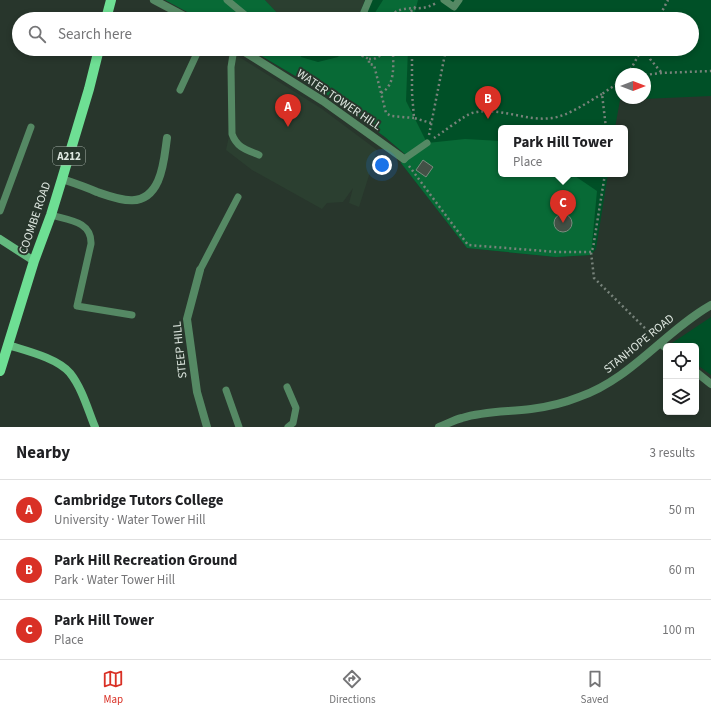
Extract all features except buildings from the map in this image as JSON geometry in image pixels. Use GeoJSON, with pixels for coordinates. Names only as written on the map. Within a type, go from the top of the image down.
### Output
{"type":"FeatureCollection","features":[{"type":"Feature","properties":{"kind":"main road"},"geometry":{"type":"LineString","coordinates":[[108,12],[111,0]]}},
{"type":"Feature","properties":{"kind":"main road","name":"COOMBE ROAD"},"geometry":{"type":"LineString","coordinates":[[0,371],[34,261],[51,215],[89,89],[97,56]]}},
{"type":"Feature","properties":{"kind":"main road"},"geometry":{"type":"LineString","coordinates":[[0,238],[34,261]]}},
{"type":"Feature","properties":{"kind":"main road"},"geometry":{"type":"LineString","coordinates":[[8,345],[56,362],[66,369],[77,384],[95,427]]}},
{"type":"Feature","properties":{"kind":"street"},"geometry":{"type":"LineString","coordinates":[[154,0],[177,12]]}},
{"type":"Feature","properties":{"kind":"street","name":"WATER TOWER HILL"},"geometry":{"type":"LineString","coordinates":[[251,56],[323,101],[404,160]]}},
{"type":"Feature","properties":{"kind":"street"},"geometry":{"type":"LineString","coordinates":[[62,179],[121,200],[138,200],[154,189],[161,175],[167,138]]}},
{"type":"Feature","properties":{"kind":"street","name":"STEEP HILL"},"geometry":{"type":"LineString","coordinates":[[200,270],[187,319],[197,392],[207,427]]}},
{"type":"Feature","properties":{"kind":"street","name":"STANHOPE ROAD"},"geometry":{"type":"LineString","coordinates":[[665,343],[676,329],[711,305]]}},
{"type":"Feature","properties":{"kind":"street","name":"STANHOPE ROAD"},"geometry":{"type":"LineString","coordinates":[[439,427],[471,415],[531,409],[579,398],[613,382],[663,346]]}},
{"type":"Feature","properties":{"kind":"street"},"geometry":{"type":"LineString","coordinates":[[699,374],[711,384]]}},
{"type":"Feature","properties":{"kind":"lane"},"geometry":{"type":"LineString","coordinates":[[227,0],[242,12]]}},
{"type":"Feature","properties":{"kind":"lane"},"geometry":{"type":"LineString","coordinates":[[364,12],[369,0]]}},
{"type":"Feature","properties":{"kind":"lane"},"geometry":{"type":"LineString","coordinates":[[444,0],[454,7],[459,0]]}},
{"type":"Feature","properties":{"kind":"lane"},"geometry":{"type":"LineString","coordinates":[[180,90],[196,56]]}},
{"type":"Feature","properties":{"kind":"lane"},"geometry":{"type":"LineString","coordinates":[[233,56],[231,67],[232,134],[235,142],[242,148],[259,155]]}},
{"type":"Feature","properties":{"kind":"lane"},"geometry":{"type":"LineString","coordinates":[[0,211],[31,127]]}},
{"type":"Feature","properties":{"kind":"lane"},"geometry":{"type":"LineString","coordinates":[[404,160],[427,143]]}},
{"type":"Feature","properties":{"kind":"lane"},"geometry":{"type":"LineString","coordinates":[[200,270],[238,197]]}},
{"type":"Feature","properties":{"kind":"lane"},"geometry":{"type":"LineString","coordinates":[[51,215],[82,224],[90,234],[90,244],[77,306],[132,315]]}},
{"type":"Feature","properties":{"kind":"lane"},"geometry":{"type":"LineString","coordinates":[[287,387],[296,408],[293,423],[288,427]]}},
{"type":"Feature","properties":{"kind":"lane"},"geometry":{"type":"LineString","coordinates":[[226,390],[239,427]]}},
{"type":"Feature","properties":{"kind":"path"},"geometry":{"type":"LineString","coordinates":[[410,5],[425,7],[440,0]]}},
{"type":"Feature","properties":{"kind":"path"},"geometry":{"type":"LineString","coordinates":[[662,12],[668,0]]}},
{"type":"Feature","properties":{"kind":"path"},"geometry":{"type":"LineString","coordinates":[[410,12],[417,5]]}},
{"type":"Feature","properties":{"kind":"path"},"geometry":{"type":"LineString","coordinates":[[391,12],[397,7]]}},
{"type":"Feature","properties":{"kind":"path"},"geometry":{"type":"LineString","coordinates":[[362,57],[374,59],[380,56]]}},
{"type":"Feature","properties":{"kind":"path"},"geometry":{"type":"LineString","coordinates":[[381,93],[390,86],[392,78],[393,56]]}},
{"type":"Feature","properties":{"kind":"path"},"geometry":{"type":"LineString","coordinates":[[412,56],[414,118]]}},
{"type":"Feature","properties":{"kind":"path"},"geometry":{"type":"LineString","coordinates":[[427,143],[445,56]]}},
{"type":"Feature","properties":{"kind":"path"},"geometry":{"type":"LineString","coordinates":[[631,68],[638,56]]}},
{"type":"Feature","properties":{"kind":"path"},"geometry":{"type":"LineString","coordinates":[[650,56],[650,59],[661,73]]}},
{"type":"Feature","properties":{"kind":"path"},"geometry":{"type":"LineString","coordinates":[[369,59],[369,64],[374,64]]}},
{"type":"Feature","properties":{"kind":"path"},"geometry":{"type":"LineString","coordinates":[[374,59],[386,113],[391,116],[414,118],[431,123]]}},
{"type":"Feature","properties":{"kind":"path"},"geometry":{"type":"LineString","coordinates":[[651,74],[711,71]]}},
{"type":"Feature","properties":{"kind":"path"},"geometry":{"type":"LineString","coordinates":[[427,143],[472,113],[499,112],[553,118],[602,94],[615,85]]}},
{"type":"Feature","properties":{"kind":"path"},"geometry":{"type":"LineString","coordinates":[[602,94],[606,125]]}},
{"type":"Feature","properties":{"kind":"path"},"geometry":{"type":"LineString","coordinates":[[404,160],[468,245],[557,252],[590,252],[594,248],[605,177]]}},
{"type":"Feature","properties":{"kind":"path"},"geometry":{"type":"LineString","coordinates":[[590,252],[594,278],[663,346]]}},
{"type":"Feature","properties":{"kind":"shaded area"},"geometry":{"type":"Polygon","coordinates":[[[265,0],[365,0],[360,12],[276,12],[265,0]]]}},
{"type":"Feature","properties":{"kind":"shaded area"},"geometry":{"type":"Polygon","coordinates":[[[228,56],[238,56],[322,109],[377,150],[359,207],[349,203],[353,188],[343,202],[327,203],[322,209],[252,170],[226,150],[229,136],[228,56]]]}},
{"type":"Feature","properties":{"kind":"green space"},"geometry":{"type":"Polygon","coordinates":[[[165,0],[265,0],[276,12],[187,12],[165,0]]]}},
{"type":"Feature","properties":{"kind":"green space"},"geometry":{"type":"Polygon","coordinates":[[[365,0],[711,0],[711,96],[651,99],[651,68],[615,68],[615,104],[619,104],[616,125],[498,125],[498,177],[608,177],[596,249],[591,255],[556,257],[467,248],[401,163],[406,155],[385,137],[329,96],[262,56],[699,56],[699,12],[360,12],[365,0]]]}},
{"type":"Feature","properties":{"kind":"green space"},"geometry":{"type":"Polygon","coordinates":[[[383,0],[418,0],[415,12],[375,12],[383,0]]]}},
{"type":"Feature","properties":{"kind":"green space"},"geometry":{"type":"Polygon","coordinates":[[[262,56],[301,56],[318,62],[339,56],[408,56],[406,101],[427,143],[465,139],[498,141],[498,177],[576,177],[597,191],[591,255],[556,257],[467,248],[401,163],[406,155],[385,137],[329,96],[262,56]]]}},
{"type":"Feature","properties":{"kind":"green space"},"geometry":{"type":"Polygon","coordinates":[[[711,317],[711,375],[699,366],[699,343],[672,343],[711,317]]]}},
{"type":"Feature","properties":{"kind":"place","name":"Park Hill Recreation Ground"},"geometry":{"type":"Point","coordinates":[488,119]}},
{"type":"Feature","properties":{"kind":"place","name":"Cambridge Tutors College"},"geometry":{"type":"Point","coordinates":[288,127]}},
{"type":"Feature","properties":{"kind":"place","name":"Park Hill Tower"},"geometry":{"type":"Point","coordinates":[563,223]}}]}
